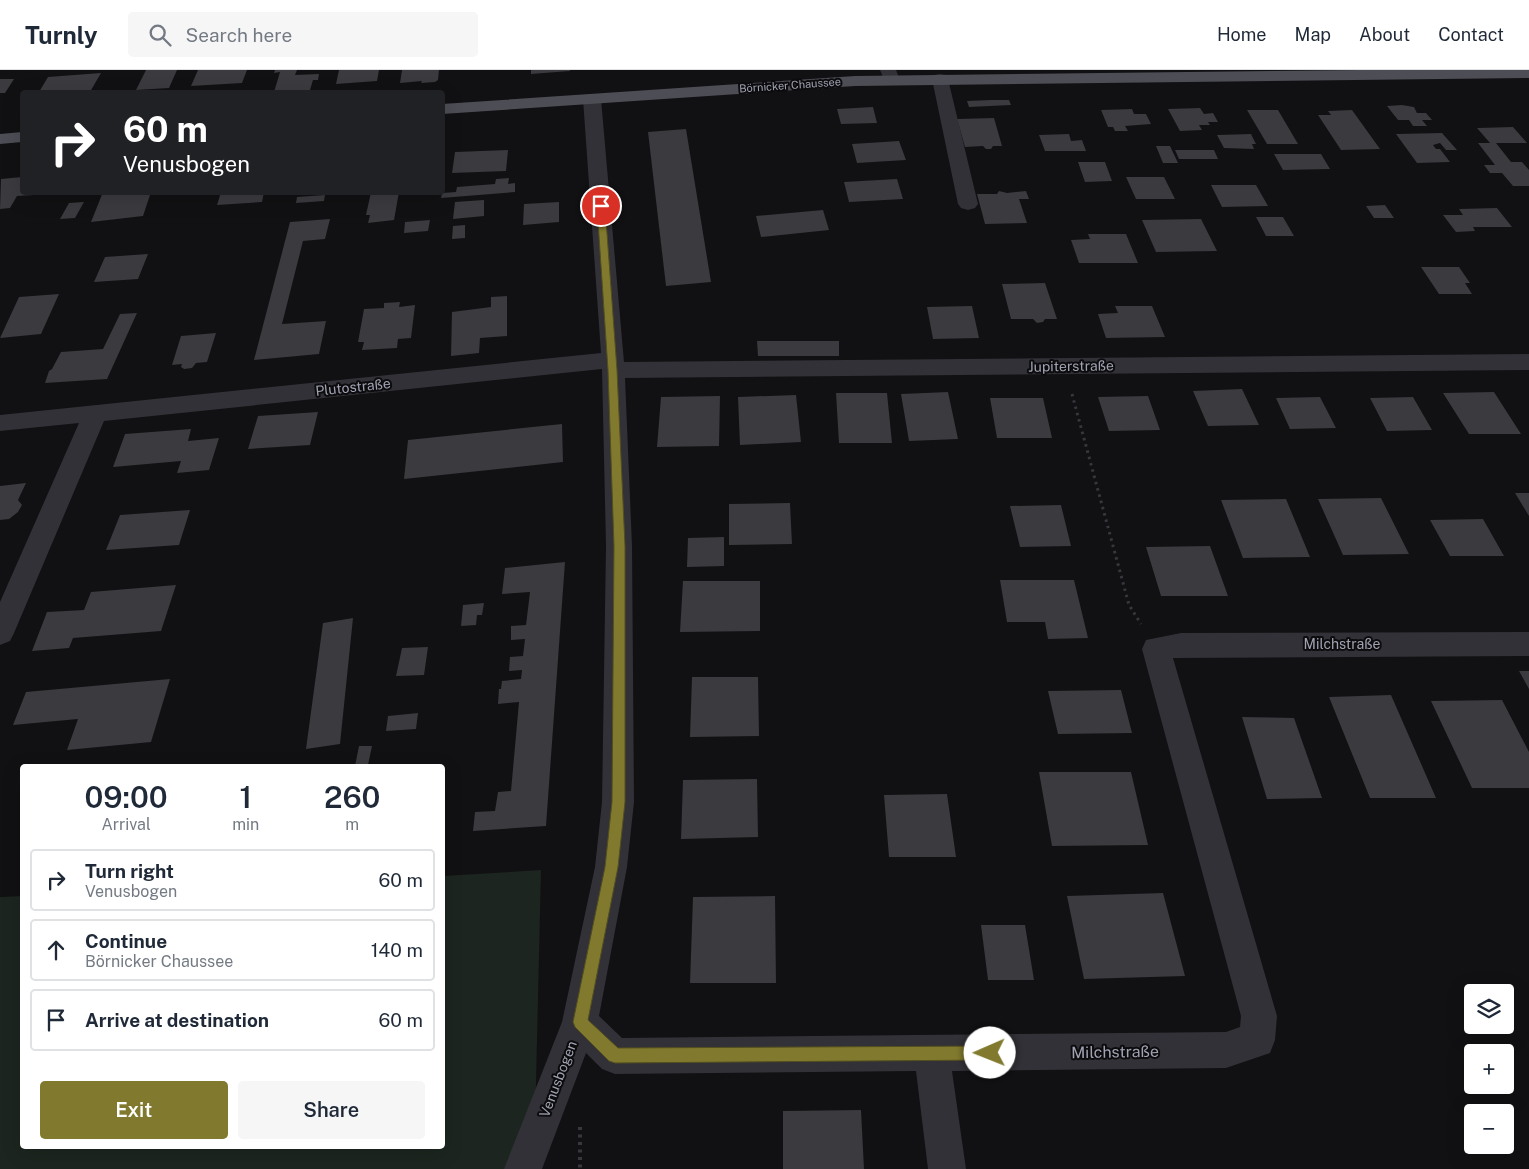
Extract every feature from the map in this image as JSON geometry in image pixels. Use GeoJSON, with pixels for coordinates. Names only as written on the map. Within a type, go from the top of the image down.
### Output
{"type":"FeatureCollection","features":[{"type":"Feature","properties":{"kind":"main road","name":"Börnicker Chaussee"},"geometry":{"type":"LineString","coordinates":[[445,109],[754,87],[890,75],[940,79],[1529,73]]}},
{"type":"Feature","properties":{"kind":"main road"},"geometry":{"type":"LineString","coordinates":[[0,139],[20,137]]}},
{"type":"Feature","properties":{"kind":"street"},"geometry":{"type":"LineString","coordinates":[[940,79],[968,204]]}},
{"type":"Feature","properties":{"kind":"street"},"geometry":{"type":"LineString","coordinates":[[592,99],[612,365]]}},
{"type":"Feature","properties":{"kind":"street","name":"Jupiterstraße"},"geometry":{"type":"LineString","coordinates":[[612,365],[1064,366],[1529,362]]}},
{"type":"Feature","properties":{"kind":"street","name":"Plutostraße"},"geometry":{"type":"LineString","coordinates":[[0,423],[612,365]]}},
{"type":"Feature","properties":{"kind":"street","name":"Venusbogen"},"geometry":{"type":"LineString","coordinates":[[523,1169],[580,1022],[611,867],[618,802],[619,546],[612,365]]}},
{"type":"Feature","properties":{"kind":"street"},"geometry":{"type":"LineString","coordinates":[[0,633],[95,414]]}},
{"type":"Feature","properties":{"kind":"street","name":"Milchstraße"},"geometry":{"type":"LineString","coordinates":[[580,1022],[615,1056],[1226,1050],[1256,1040],[1258,1016],[1156,649],[1181,645],[1529,644]]}},
{"type":"Feature","properties":{"kind":"street"},"geometry":{"type":"LineString","coordinates":[[932,1054],[947,1169]]}},
{"type":"Feature","properties":{"kind":"path"},"geometry":{"type":"LineString","coordinates":[[1064,366],[1130,605],[1156,649]]}},
{"type":"Feature","properties":{"kind":"shaded area"},"geometry":{"type":"Polygon","coordinates":[[[541,870],[534,1169],[0,1169],[0,897],[20,896],[20,1149],[445,1149],[445,876],[541,870]]]}},
{"type":"Feature","properties":{"kind":"building"},"geometry":{"type":"Polygon","coordinates":[[[146,70],[177,70],[169,88],[136,90],[146,70]]]}},
{"type":"Feature","properties":{"kind":"building"},"geometry":{"type":"Polygon","coordinates":[[[198,70],[247,70],[242,83],[191,86],[198,70]]]}},
{"type":"Feature","properties":{"kind":"building"},"geometry":{"type":"Polygon","coordinates":[[[275,70],[297,70],[295,75],[319,74],[318,80],[313,80],[310,90],[275,90],[280,72],[274,73],[275,70]]]}},
{"type":"Feature","properties":{"kind":"building"},"geometry":{"type":"Polygon","coordinates":[[[339,70],[379,70],[377,81],[336,84],[339,70]]]}},
{"type":"Feature","properties":{"kind":"building"},"geometry":{"type":"Polygon","coordinates":[[[402,70],[439,70],[438,80],[435,82],[400,83],[402,70]]]}},
{"type":"Feature","properties":{"kind":"building"},"geometry":{"type":"Polygon","coordinates":[[[531,70],[570,70],[570,71],[531,74],[531,70]]]}},
{"type":"Feature","properties":{"kind":"building"},"geometry":{"type":"Polygon","coordinates":[[[101,73],[91,90],[40,90],[48,77],[101,73]]]}},
{"type":"Feature","properties":{"kind":"building"},"geometry":{"type":"Polygon","coordinates":[[[0,79],[14,79],[5,93],[0,93],[0,79]]]}},
{"type":"Feature","properties":{"kind":"building"},"geometry":{"type":"Polygon","coordinates":[[[1009,100],[1011,105],[969,107],[967,101],[1009,100]]]}},
{"type":"Feature","properties":{"kind":"building"},"geometry":{"type":"Polygon","coordinates":[[[1402,105],[1414,107],[1417,113],[1426,113],[1432,120],[1422,120],[1427,126],[1413,126],[1409,120],[1398,120],[1387,106],[1402,105]]]}},
{"type":"Feature","properties":{"kind":"building"},"geometry":{"type":"Polygon","coordinates":[[[873,107],[877,123],[841,124],[837,109],[873,107]]]}},
{"type":"Feature","properties":{"kind":"building"},"geometry":{"type":"Polygon","coordinates":[[[1200,108],[1204,114],[1213,113],[1218,122],[1208,122],[1210,125],[1199,125],[1202,130],[1180,131],[1168,109],[1200,108]]]}},
{"type":"Feature","properties":{"kind":"building"},"geometry":{"type":"Polygon","coordinates":[[[1132,109],[1134,114],[1146,114],[1151,124],[1125,126],[1128,131],[1115,131],[1113,127],[1108,127],[1101,110],[1132,109]]]}},
{"type":"Feature","properties":{"kind":"building"},"geometry":{"type":"Polygon","coordinates":[[[1247,110],[1278,110],[1298,144],[1267,144],[1247,110]]]}},
{"type":"Feature","properties":{"kind":"building"},"geometry":{"type":"Polygon","coordinates":[[[1352,110],[1380,149],[1341,150],[1318,115],[1331,115],[1328,111],[1352,110]]]}},
{"type":"Feature","properties":{"kind":"building"},"geometry":{"type":"Polygon","coordinates":[[[994,118],[1002,146],[993,146],[991,149],[986,149],[983,146],[965,147],[957,119],[994,118]]]}},
{"type":"Feature","properties":{"kind":"building"},"geometry":{"type":"Polygon","coordinates":[[[1513,127],[1527,143],[1496,143],[1511,162],[1522,162],[1529,170],[1529,186],[1513,186],[1502,173],[1490,173],[1484,165],[1495,165],[1478,143],[1490,143],[1477,128],[1513,127]]]}},
{"type":"Feature","properties":{"kind":"building"},"geometry":{"type":"Polygon","coordinates":[[[686,129],[711,282],[666,286],[648,132],[686,129]]]}},
{"type":"Feature","properties":{"kind":"building"},"geometry":{"type":"Polygon","coordinates":[[[1442,133],[1457,150],[1446,150],[1440,143],[1433,145],[1436,149],[1440,149],[1450,162],[1417,163],[1396,134],[1442,133]]]}},
{"type":"Feature","properties":{"kind":"building"},"geometry":{"type":"Polygon","coordinates":[[[1069,134],[1071,141],[1082,140],[1086,151],[1045,151],[1039,135],[1069,134]]]}},
{"type":"Feature","properties":{"kind":"building"},"geometry":{"type":"Polygon","coordinates":[[[1251,134],[1256,144],[1252,144],[1254,149],[1224,148],[1217,135],[1251,134]]]}},
{"type":"Feature","properties":{"kind":"building"},"geometry":{"type":"Polygon","coordinates":[[[899,141],[906,160],[857,163],[852,144],[899,141]]]}},
{"type":"Feature","properties":{"kind":"building"},"geometry":{"type":"Polygon","coordinates":[[[1156,146],[1170,146],[1178,163],[1163,163],[1156,146]]]}},
{"type":"Feature","properties":{"kind":"building"},"geometry":{"type":"Polygon","coordinates":[[[508,150],[506,171],[452,173],[455,152],[508,150]]]}},
{"type":"Feature","properties":{"kind":"building"},"geometry":{"type":"Polygon","coordinates":[[[1175,150],[1214,150],[1218,159],[1179,159],[1175,150]]]}},
{"type":"Feature","properties":{"kind":"building"},"geometry":{"type":"Polygon","coordinates":[[[1274,154],[1321,154],[1330,169],[1283,170],[1274,154]]]}},
{"type":"Feature","properties":{"kind":"building"},"geometry":{"type":"Polygon","coordinates":[[[1078,162],[1105,162],[1112,181],[1085,182],[1078,162]]]}},
{"type":"Feature","properties":{"kind":"building"},"geometry":{"type":"Polygon","coordinates":[[[20,177],[20,195],[34,195],[17,196],[10,208],[0,209],[1,179],[20,177]]]}},
{"type":"Feature","properties":{"kind":"building"},"geometry":{"type":"Polygon","coordinates":[[[1126,177],[1164,177],[1175,199],[1136,199],[1126,177]]]}},
{"type":"Feature","properties":{"kind":"building"},"geometry":{"type":"Polygon","coordinates":[[[509,178],[508,184],[515,183],[515,192],[441,198],[445,193],[456,192],[457,187],[495,184],[496,179],[509,178]]]}},
{"type":"Feature","properties":{"kind":"building"},"geometry":{"type":"Polygon","coordinates":[[[897,179],[903,199],[849,202],[844,182],[897,179]]]}},
{"type":"Feature","properties":{"kind":"building"},"geometry":{"type":"Polygon","coordinates":[[[1211,185],[1256,185],[1268,206],[1222,207],[1211,185]]]}},
{"type":"Feature","properties":{"kind":"building"},"geometry":{"type":"Polygon","coordinates":[[[999,191],[1007,193],[1026,191],[1029,199],[1019,199],[1027,223],[985,224],[977,194],[997,194],[999,191]]]}},
{"type":"Feature","properties":{"kind":"building"},"geometry":{"type":"Polygon","coordinates":[[[102,195],[150,195],[143,216],[91,222],[102,195]]]}},
{"type":"Feature","properties":{"kind":"building"},"geometry":{"type":"Polygon","coordinates":[[[220,195],[263,195],[262,202],[217,205],[220,195]]]}},
{"type":"Feature","properties":{"kind":"building"},"geometry":{"type":"Polygon","coordinates":[[[325,195],[324,201],[296,203],[297,197],[325,195]]]}},
{"type":"Feature","properties":{"kind":"building"},"geometry":{"type":"Polygon","coordinates":[[[370,195],[398,195],[394,220],[368,223],[370,215],[366,215],[370,195]]]}},
{"type":"Feature","properties":{"kind":"building"},"geometry":{"type":"Polygon","coordinates":[[[484,200],[484,216],[453,219],[455,202],[484,200]]]}},
{"type":"Feature","properties":{"kind":"building"},"geometry":{"type":"Polygon","coordinates":[[[84,202],[75,218],[60,219],[69,203],[84,202]]]}},
{"type":"Feature","properties":{"kind":"building"},"geometry":{"type":"Polygon","coordinates":[[[559,202],[559,222],[523,225],[524,204],[559,202]]]}},
{"type":"Feature","properties":{"kind":"building"},"geometry":{"type":"Polygon","coordinates":[[[1385,205],[1394,218],[1374,218],[1366,206],[1385,205]]]}},
{"type":"Feature","properties":{"kind":"building"},"geometry":{"type":"Polygon","coordinates":[[[1497,208],[1512,227],[1473,227],[1475,231],[1456,232],[1443,215],[1463,215],[1459,209],[1497,208]]]}},
{"type":"Feature","properties":{"kind":"building"},"geometry":{"type":"Polygon","coordinates":[[[823,210],[829,230],[761,237],[756,216],[823,210]]]}},
{"type":"Feature","properties":{"kind":"building"},"geometry":{"type":"Polygon","coordinates":[[[1256,217],[1283,217],[1294,236],[1266,236],[1256,217]]]}},
{"type":"Feature","properties":{"kind":"building"},"geometry":{"type":"Polygon","coordinates":[[[330,219],[325,239],[303,241],[282,324],[326,321],[319,354],[254,360],[290,222],[330,219]]]}},
{"type":"Feature","properties":{"kind":"building"},"geometry":{"type":"Polygon","coordinates":[[[1201,219],[1217,251],[1156,252],[1142,220],[1201,219]]]}},
{"type":"Feature","properties":{"kind":"building"},"geometry":{"type":"Polygon","coordinates":[[[430,220],[428,231],[404,233],[405,222],[430,220]]]}},
{"type":"Feature","properties":{"kind":"building"},"geometry":{"type":"Polygon","coordinates":[[[465,225],[465,238],[452,239],[453,226],[465,225]]]}},
{"type":"Feature","properties":{"kind":"building"},"geometry":{"type":"Polygon","coordinates":[[[1088,234],[1126,234],[1138,263],[1079,263],[1071,240],[1090,239],[1088,234]]]}},
{"type":"Feature","properties":{"kind":"building"},"geometry":{"type":"Polygon","coordinates":[[[148,254],[138,279],[94,282],[105,257],[148,254]]]}},
{"type":"Feature","properties":{"kind":"building"},"geometry":{"type":"Polygon","coordinates":[[[1421,267],[1459,267],[1470,283],[1465,283],[1472,294],[1439,294],[1421,267]]]}},
{"type":"Feature","properties":{"kind":"building"},"geometry":{"type":"Polygon","coordinates":[[[1045,283],[1057,319],[1045,319],[1043,322],[1037,323],[1033,319],[1011,319],[1002,284],[1045,283]]]}},
{"type":"Feature","properties":{"kind":"building"},"geometry":{"type":"Polygon","coordinates":[[[59,294],[41,334],[0,338],[19,297],[59,294]]]}},
{"type":"Feature","properties":{"kind":"building"},"geometry":{"type":"Polygon","coordinates":[[[507,296],[507,336],[480,338],[479,353],[451,356],[452,312],[491,307],[491,297],[507,296]]]}},
{"type":"Feature","properties":{"kind":"building"},"geometry":{"type":"Polygon","coordinates":[[[400,302],[399,307],[415,305],[411,338],[398,339],[397,348],[362,350],[364,342],[358,342],[364,309],[384,308],[384,303],[400,302]]]}},
{"type":"Feature","properties":{"kind":"building"},"geometry":{"type":"Polygon","coordinates":[[[972,306],[979,338],[933,339],[927,307],[972,306]]]}},
{"type":"Feature","properties":{"kind":"building"},"geometry":{"type":"Polygon","coordinates":[[[1115,306],[1152,306],[1165,337],[1106,338],[1098,314],[1118,313],[1115,306]]]}},
{"type":"Feature","properties":{"kind":"building"},"geometry":{"type":"Polygon","coordinates":[[[137,313],[107,379],[45,383],[49,371],[61,352],[103,349],[120,314],[137,313]]]}},
{"type":"Feature","properties":{"kind":"building"},"geometry":{"type":"Polygon","coordinates":[[[216,333],[207,362],[196,363],[192,368],[184,369],[181,367],[182,364],[172,365],[181,336],[216,333]]]}},
{"type":"Feature","properties":{"kind":"building"},"geometry":{"type":"Polygon","coordinates":[[[757,341],[839,341],[839,356],[758,356],[757,341]]]}},
{"type":"Feature","properties":{"kind":"building"},"geometry":{"type":"Polygon","coordinates":[[[1242,389],[1259,425],[1208,426],[1193,391],[1242,389]]]}},
{"type":"Feature","properties":{"kind":"building"},"geometry":{"type":"Polygon","coordinates":[[[948,392],[958,439],[909,441],[901,394],[948,392]]]}},
{"type":"Feature","properties":{"kind":"building"},"geometry":{"type":"Polygon","coordinates":[[[1494,392],[1521,434],[1469,434],[1443,393],[1494,392]]]}},
{"type":"Feature","properties":{"kind":"building"},"geometry":{"type":"Polygon","coordinates":[[[836,393],[887,393],[892,443],[839,443],[836,393]]]}},
{"type":"Feature","properties":{"kind":"building"},"geometry":{"type":"Polygon","coordinates":[[[796,395],[801,442],[740,445],[738,397],[796,395]]]}},
{"type":"Feature","properties":{"kind":"building"},"geometry":{"type":"Polygon","coordinates":[[[720,396],[719,446],[657,447],[661,397],[720,396]]]}},
{"type":"Feature","properties":{"kind":"building"},"geometry":{"type":"Polygon","coordinates":[[[1148,396],[1160,430],[1109,431],[1098,397],[1148,396]]]}},
{"type":"Feature","properties":{"kind":"building"},"geometry":{"type":"Polygon","coordinates":[[[1320,397],[1336,428],[1290,429],[1276,398],[1320,397]]]}},
{"type":"Feature","properties":{"kind":"building"},"geometry":{"type":"Polygon","coordinates":[[[1413,397],[1432,430],[1387,431],[1370,398],[1413,397]]]}},
{"type":"Feature","properties":{"kind":"building"},"geometry":{"type":"Polygon","coordinates":[[[990,398],[1043,398],[1052,438],[997,438],[990,398]]]}},
{"type":"Feature","properties":{"kind":"building"},"geometry":{"type":"Polygon","coordinates":[[[318,412],[310,445],[248,449],[258,416],[318,412]]]}},
{"type":"Feature","properties":{"kind":"building"},"geometry":{"type":"Polygon","coordinates":[[[562,424],[563,462],[404,479],[408,440],[562,424]]]}},
{"type":"Feature","properties":{"kind":"building"},"geometry":{"type":"Polygon","coordinates":[[[191,429],[188,441],[219,438],[209,470],[177,473],[181,461],[113,467],[125,434],[191,429]]]}},
{"type":"Feature","properties":{"kind":"building"},"geometry":{"type":"Polygon","coordinates":[[[26,483],[18,500],[22,505],[18,512],[9,519],[0,520],[0,486],[26,483]]]}},
{"type":"Feature","properties":{"kind":"building"},"geometry":{"type":"Polygon","coordinates":[[[1515,493],[1529,493],[1529,516],[1515,493]]]}},
{"type":"Feature","properties":{"kind":"building"},"geometry":{"type":"Polygon","coordinates":[[[1381,498],[1409,554],[1343,555],[1318,499],[1381,498]]]}},
{"type":"Feature","properties":{"kind":"building"},"geometry":{"type":"Polygon","coordinates":[[[1286,499],[1310,557],[1243,558],[1221,500],[1286,499]]]}},
{"type":"Feature","properties":{"kind":"building"},"geometry":{"type":"Polygon","coordinates":[[[790,503],[792,544],[729,545],[729,504],[790,503]]]}},
{"type":"Feature","properties":{"kind":"building"},"geometry":{"type":"Polygon","coordinates":[[[1061,505],[1071,546],[1020,547],[1010,506],[1061,505]]]}},
{"type":"Feature","properties":{"kind":"building"},"geometry":{"type":"Polygon","coordinates":[[[190,510],[179,545],[106,550],[120,515],[190,510]]]}},
{"type":"Feature","properties":{"kind":"building"},"geometry":{"type":"Polygon","coordinates":[[[1483,519],[1504,556],[1450,556],[1430,520],[1483,519]]]}},
{"type":"Feature","properties":{"kind":"building"},"geometry":{"type":"Polygon","coordinates":[[[724,537],[724,566],[687,567],[688,538],[724,537]]]}},
{"type":"Feature","properties":{"kind":"building"},"geometry":{"type":"Polygon","coordinates":[[[1210,546],[1228,596],[1161,596],[1146,547],[1210,546]]]}},
{"type":"Feature","properties":{"kind":"building"},"geometry":{"type":"Polygon","coordinates":[[[565,562],[546,826],[473,831],[475,812],[495,811],[498,792],[511,791],[519,702],[498,704],[499,689],[501,689],[502,681],[521,679],[522,670],[509,671],[510,657],[523,656],[525,639],[511,640],[511,626],[526,625],[530,592],[502,594],[505,568],[565,562]]]}},
{"type":"Feature","properties":{"kind":"building"},"geometry":{"type":"Polygon","coordinates":[[[1000,580],[1074,580],[1088,638],[1048,639],[1045,622],[1007,622],[1000,580]]]}},
{"type":"Feature","properties":{"kind":"building"},"geometry":{"type":"Polygon","coordinates":[[[683,581],[760,581],[760,631],[680,632],[683,581]]]}},
{"type":"Feature","properties":{"kind":"building"},"geometry":{"type":"Polygon","coordinates":[[[176,585],[161,631],[73,638],[69,648],[32,651],[47,612],[84,610],[91,592],[176,585]]]}},
{"type":"Feature","properties":{"kind":"building"},"geometry":{"type":"Polygon","coordinates":[[[484,603],[482,615],[477,615],[476,625],[461,626],[463,605],[484,603]]]}},
{"type":"Feature","properties":{"kind":"building"},"geometry":{"type":"Polygon","coordinates":[[[353,618],[340,744],[306,749],[323,623],[353,618]]]}},
{"type":"Feature","properties":{"kind":"building"},"geometry":{"type":"Polygon","coordinates":[[[428,647],[424,675],[396,676],[402,648],[428,647]]]}},
{"type":"Feature","properties":{"kind":"building"},"geometry":{"type":"Polygon","coordinates":[[[1519,671],[1529,671],[1529,689],[1519,671]]]}},
{"type":"Feature","properties":{"kind":"building"},"geometry":{"type":"Polygon","coordinates":[[[692,677],[758,677],[759,736],[690,737],[692,677]]]}},
{"type":"Feature","properties":{"kind":"building"},"geometry":{"type":"Polygon","coordinates":[[[170,679],[151,742],[67,750],[78,719],[13,725],[26,692],[170,679]]]}},
{"type":"Feature","properties":{"kind":"building"},"geometry":{"type":"Polygon","coordinates":[[[1121,690],[1132,733],[1058,734],[1048,691],[1121,690]]]}},
{"type":"Feature","properties":{"kind":"building"},"geometry":{"type":"Polygon","coordinates":[[[1391,695],[1436,798],[1370,798],[1329,697],[1391,695]]]}},
{"type":"Feature","properties":{"kind":"building"},"geometry":{"type":"Polygon","coordinates":[[[1502,700],[1529,752],[1529,788],[1472,788],[1431,701],[1502,700]]]}},
{"type":"Feature","properties":{"kind":"building"},"geometry":{"type":"Polygon","coordinates":[[[418,713],[416,729],[386,731],[388,716],[418,713]]]}},
{"type":"Feature","properties":{"kind":"building"},"geometry":{"type":"Polygon","coordinates":[[[1242,717],[1294,718],[1322,798],[1267,799],[1242,717]]]}},
{"type":"Feature","properties":{"kind":"building"},"geometry":{"type":"Polygon","coordinates":[[[359,746],[372,746],[368,764],[355,764],[359,746]]]}},
{"type":"Feature","properties":{"kind":"building"},"geometry":{"type":"Polygon","coordinates":[[[1039,772],[1131,772],[1148,845],[1052,846],[1039,772]]]}},
{"type":"Feature","properties":{"kind":"building"},"geometry":{"type":"Polygon","coordinates":[[[757,779],[758,837],[681,839],[683,780],[757,779]]]}},
{"type":"Feature","properties":{"kind":"building"},"geometry":{"type":"Polygon","coordinates":[[[947,794],[956,857],[889,857],[884,795],[947,794]]]}},
{"type":"Feature","properties":{"kind":"building"},"geometry":{"type":"Polygon","coordinates":[[[1163,893],[1185,976],[1084,979],[1067,896],[1163,893]]]}},
{"type":"Feature","properties":{"kind":"building"},"geometry":{"type":"Polygon","coordinates":[[[775,896],[776,983],[690,983],[693,897],[775,896]]]}},
{"type":"Feature","properties":{"kind":"building"},"geometry":{"type":"Polygon","coordinates":[[[981,925],[1025,925],[1034,980],[988,980],[981,925]]]}},
{"type":"Feature","properties":{"kind":"building"},"geometry":{"type":"Polygon","coordinates":[[[861,1110],[864,1169],[783,1169],[783,1111],[861,1110]]]}},
{"type":"Feature","properties":{"kind":"route"},"geometry":{"type":"LineString","coordinates":[[601,206],[613,370],[619,546],[618,802],[611,867],[580,1022],[615,1056],[990,1053]]}}]}
